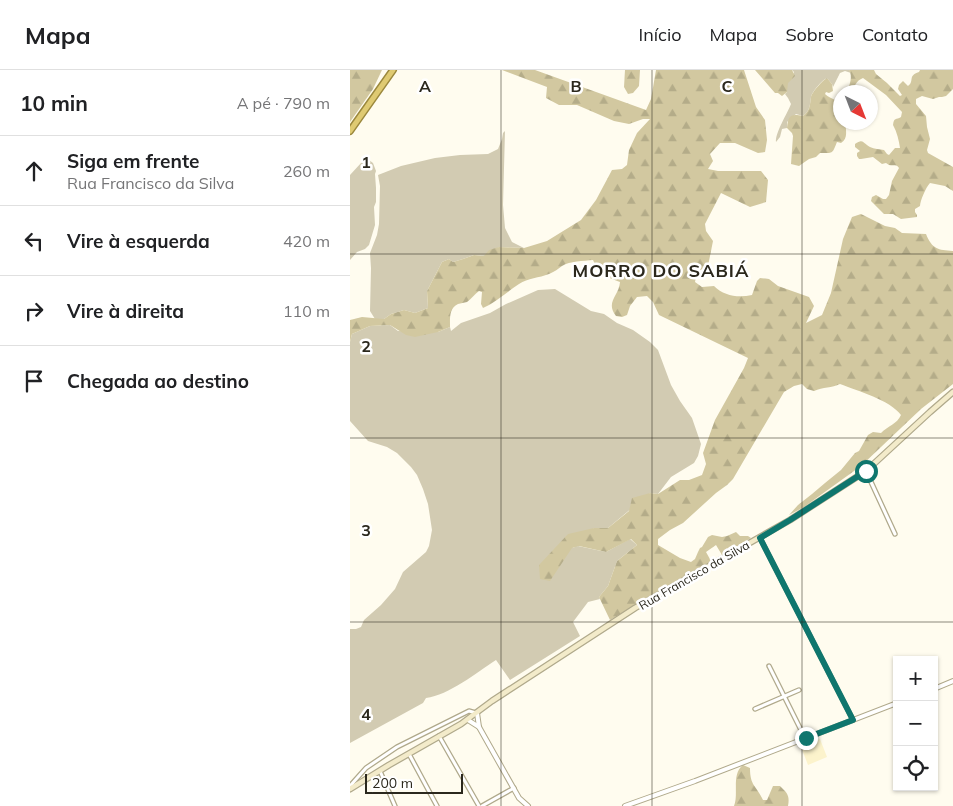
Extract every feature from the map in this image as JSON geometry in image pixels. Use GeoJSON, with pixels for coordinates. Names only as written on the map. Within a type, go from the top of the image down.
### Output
{"type":"FeatureCollection","features":[{"type":"Feature","properties":{"kind":"highway"},"geometry":{"type":"LineString","coordinates":[[350,131],[393,70]]}},
{"type":"Feature","properties":{"kind":"main road","name":"Rua Francisco da Silva"},"geometry":{"type":"LineString","coordinates":[[350,787],[468,720],[492,701],[635,608],[760,538],[866,471],[953,392]]}},
{"type":"Feature","properties":{"kind":"street"},"geometry":{"type":"LineString","coordinates":[[866,471],[895,534]]}},
{"type":"Feature","properties":{"kind":"street"},"geometry":{"type":"LineString","coordinates":[[760,538],[853,720]]}},
{"type":"Feature","properties":{"kind":"street"},"geometry":{"type":"LineString","coordinates":[[769,666],[806,738]]}},
{"type":"Feature","properties":{"kind":"street"},"geometry":{"type":"LineString","coordinates":[[938,687],[953,681]]}},
{"type":"Feature","properties":{"kind":"street"},"geometry":{"type":"LineString","coordinates":[[755,709],[798,690]]}},
{"type":"Feature","properties":{"kind":"street"},"geometry":{"type":"LineString","coordinates":[[626,806],[638,804],[893,705]]}},
{"type":"Feature","properties":{"kind":"street","name":"Rua Francisco da Silva"},"geometry":{"type":"LineString","coordinates":[[350,787],[366,768],[398,747],[469,711],[477,713]]}},
{"type":"Feature","properties":{"kind":"street"},"geometry":{"type":"LineString","coordinates":[[477,713],[479,727],[519,798],[528,806]]}},
{"type":"Feature","properties":{"kind":"street"},"geometry":{"type":"LineString","coordinates":[[468,720],[479,727]]}},
{"type":"Feature","properties":{"kind":"street"},"geometry":{"type":"LineString","coordinates":[[440,726],[444,733]]}},
{"type":"Feature","properties":{"kind":"street"},"geometry":{"type":"LineString","coordinates":[[439,736],[480,806],[514,788]]}},
{"type":"Feature","properties":{"kind":"street"},"geometry":{"type":"LineString","coordinates":[[409,753],[437,806]]}},
{"type":"Feature","properties":{"kind":"street"},"geometry":{"type":"LineString","coordinates":[[380,770],[395,806]]}},
{"type":"Feature","properties":{"kind":"shaded area"},"geometry":{"type":"Polygon","coordinates":[[[792,70],[849,70],[851,73],[845,71],[840,73],[833,87],[827,78],[823,81],[815,89],[807,112],[803,116],[796,114],[787,122],[787,128],[782,129],[780,137],[776,142],[779,129],[791,104],[785,94],[787,92],[787,83],[792,78],[794,72],[792,70]]]}},
{"type":"Feature","properties":{"kind":"shaded area"},"geometry":{"type":"Polygon","coordinates":[[[505,131],[503,205],[505,228],[512,242],[524,248],[499,247],[485,256],[474,255],[453,262],[449,259],[442,262],[427,291],[428,308],[415,313],[404,310],[391,314],[384,319],[375,319],[370,311],[370,253],[379,224],[380,186],[378,175],[401,166],[435,158],[488,154],[498,149],[505,131]]]}},
{"type":"Feature","properties":{"kind":"shaded area"},"geometry":{"type":"Polygon","coordinates":[[[369,160],[373,163],[376,171],[375,225],[369,245],[357,252],[350,260],[350,175],[361,163],[369,160]]]}},
{"type":"Feature","properties":{"kind":"shaded area"},"geometry":{"type":"Polygon","coordinates":[[[555,289],[591,311],[604,314],[617,323],[633,330],[658,350],[671,385],[692,418],[701,444],[698,456],[694,463],[671,477],[658,494],[650,493],[608,528],[594,528],[572,548],[578,546],[606,552],[630,539],[637,545],[617,561],[608,586],[599,597],[600,599],[588,602],[573,622],[580,636],[510,680],[496,660],[453,688],[444,693],[426,698],[423,703],[350,743],[350,629],[361,627],[364,620],[395,589],[403,572],[426,552],[432,530],[428,504],[423,489],[411,467],[397,453],[387,447],[368,441],[350,421],[350,342],[352,334],[370,326],[390,325],[398,331],[438,332],[450,327],[451,331],[461,323],[490,313],[538,290],[555,289]]]}},
{"type":"Feature","properties":{"kind":"shaded area"},"geometry":{"type":"Polygon","coordinates":[[[820,739],[827,757],[808,765],[801,747],[820,739]]]}},
{"type":"Feature","properties":{"kind":"green space"},"geometry":{"type":"Polygon","coordinates":[[[350,70],[382,70],[373,89],[350,122],[350,70]]]}},
{"type":"Feature","properties":{"kind":"green space"},"geometry":{"type":"Polygon","coordinates":[[[502,70],[535,70],[646,110],[651,99],[656,70],[744,70],[756,107],[765,120],[767,140],[765,152],[758,153],[735,143],[720,143],[710,154],[713,161],[708,169],[718,171],[761,171],[768,180],[766,202],[750,207],[721,193],[705,224],[706,231],[713,241],[708,266],[697,272],[695,282],[702,287],[714,286],[727,294],[747,296],[752,295],[760,278],[769,279],[778,286],[809,297],[814,306],[806,323],[822,315],[831,293],[843,239],[852,217],[861,214],[885,226],[895,228],[902,233],[926,234],[936,248],[953,251],[953,384],[921,409],[861,466],[804,507],[789,515],[798,505],[841,470],[855,453],[859,451],[868,435],[873,432],[881,433],[895,423],[901,415],[882,400],[840,384],[814,391],[807,389],[802,384],[784,392],[733,479],[683,523],[658,539],[658,545],[691,562],[695,559],[708,537],[712,535],[722,537],[736,532],[740,536],[751,538],[722,555],[716,545],[706,552],[711,561],[610,620],[599,597],[608,586],[617,561],[637,545],[631,539],[606,552],[579,546],[572,548],[550,581],[540,579],[539,565],[568,534],[594,528],[608,528],[629,511],[632,498],[650,493],[658,494],[680,480],[689,480],[702,475],[706,464],[703,453],[715,420],[748,358],[659,315],[653,302],[647,296],[637,297],[630,306],[627,315],[622,317],[616,316],[612,303],[620,282],[604,275],[593,260],[569,263],[549,274],[522,282],[483,308],[481,304],[482,292],[479,291],[467,302],[458,304],[453,308],[450,327],[438,332],[415,337],[406,335],[390,325],[370,326],[352,334],[350,342],[350,320],[362,317],[384,319],[391,314],[404,310],[415,313],[428,308],[427,291],[442,262],[449,259],[453,262],[474,255],[484,256],[489,250],[499,247],[524,248],[547,241],[581,220],[596,200],[612,170],[622,169],[627,165],[629,150],[637,133],[650,119],[643,119],[629,124],[614,121],[577,105],[559,105],[546,98],[547,87],[502,70]]]}},
{"type":"Feature","properties":{"kind":"green space"},"geometry":{"type":"Polygon","coordinates":[[[625,70],[640,70],[639,86],[633,93],[628,94],[624,87],[625,70]]]}},
{"type":"Feature","properties":{"kind":"green space"},"geometry":{"type":"Polygon","coordinates":[[[755,70],[792,70],[795,76],[788,83],[787,92],[782,96],[775,93],[755,70]]]}},
{"type":"Feature","properties":{"kind":"green space"},"geometry":{"type":"Polygon","coordinates":[[[849,70],[874,70],[900,96],[902,95],[898,89],[899,85],[903,81],[908,86],[913,75],[920,70],[953,70],[953,89],[946,96],[933,99],[922,96],[916,99],[916,104],[926,116],[930,139],[928,153],[953,167],[953,191],[945,186],[930,183],[920,206],[915,209],[917,217],[901,219],[893,214],[884,214],[871,201],[872,197],[876,195],[886,199],[899,168],[886,163],[882,164],[873,157],[859,159],[857,153],[860,151],[855,147],[855,144],[861,141],[872,148],[884,150],[889,155],[895,148],[900,148],[898,136],[893,125],[895,120],[901,117],[902,112],[878,89],[878,85],[872,85],[863,78],[856,85],[849,85],[851,75],[849,70]]]}},
{"type":"Feature","properties":{"kind":"green space"},"geometry":{"type":"Polygon","coordinates":[[[827,78],[832,84],[833,91],[826,92],[825,94],[833,99],[833,130],[846,130],[845,139],[841,143],[837,142],[832,152],[820,153],[799,166],[791,164],[793,136],[787,128],[789,118],[792,115],[803,116],[807,112],[813,92],[827,78]]]}},
{"type":"Feature","properties":{"kind":"green space"},"geometry":{"type":"Polygon","coordinates":[[[743,765],[750,768],[752,782],[763,800],[767,800],[773,786],[780,786],[789,799],[788,806],[734,806],[737,774],[743,765]]]}},
{"type":"Feature","properties":{"kind":"district","name":"MORRO DO SABIÁ"},"geometry":{"type":"Point","coordinates":[661,270]}},
{"type":"Feature","properties":{"kind":"route"},"geometry":{"type":"LineString","coordinates":[[806,738],[853,720],[760,538],[866,471]]}}]}
